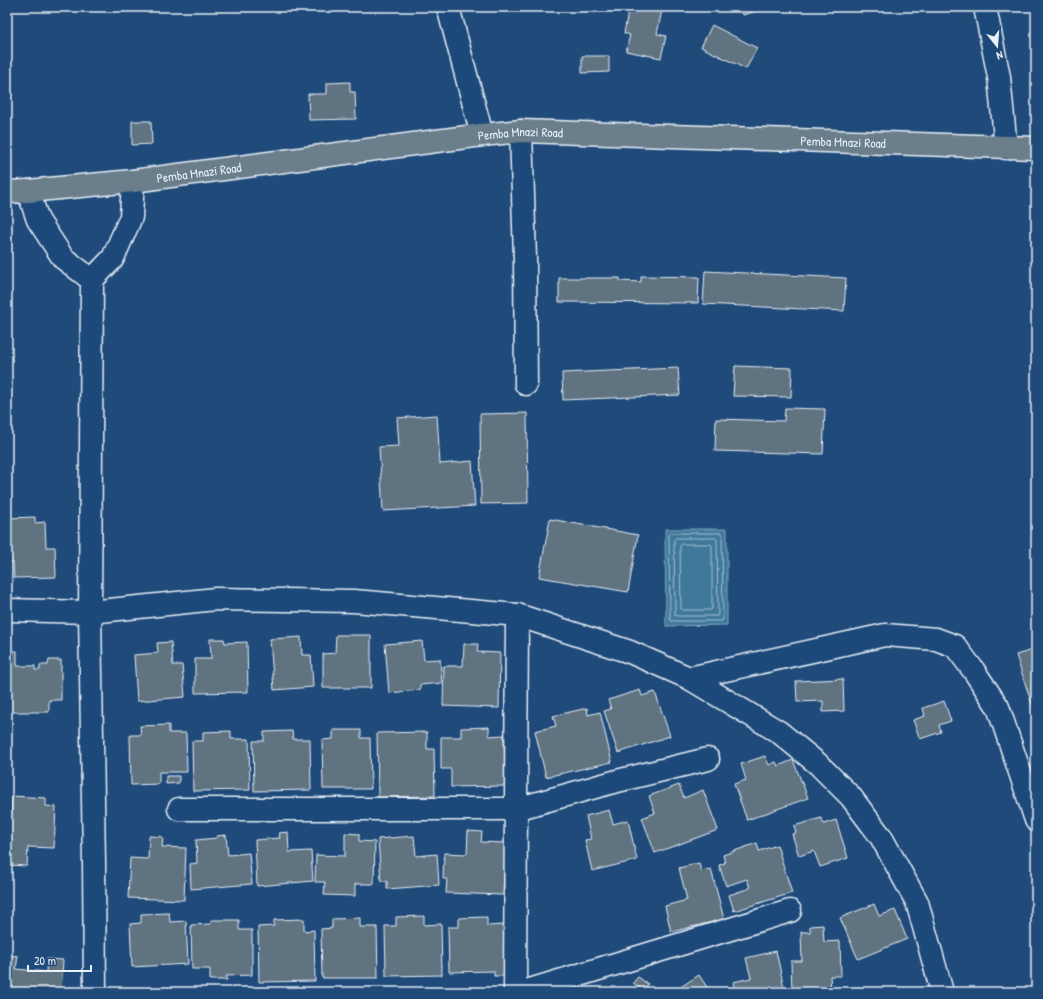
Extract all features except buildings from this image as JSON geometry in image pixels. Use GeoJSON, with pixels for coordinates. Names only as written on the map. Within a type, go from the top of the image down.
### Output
{"type":"FeatureCollection","features":[{"type":"Feature","properties":{"kind":"main road","name":"Pemba Mnazi Road"},"geometry":{"type":"LineString","coordinates":[[18,192],[134,181],[521,131],[1036,148]]}},
{"type":"Feature","properties":{"kind":"street"},"geometry":{"type":"LineString","coordinates":[[448,7],[482,135]]}},
{"type":"Feature","properties":{"kind":"street"},"geometry":{"type":"LineString","coordinates":[[985,7],[999,77],[1006,148]]}},
{"type":"Feature","properties":{"kind":"street"},"geometry":{"type":"LineString","coordinates":[[521,131],[526,384]]}},
{"type":"Feature","properties":{"kind":"street"},"geometry":{"type":"LineString","coordinates":[[95,992],[90,612],[92,280],[113,258],[131,217],[134,181]]}},
{"type":"Feature","properties":{"kind":"street"},"geometry":{"type":"LineString","coordinates":[[18,192],[63,258],[92,280]]}},
{"type":"Feature","properties":{"kind":"street"},"geometry":{"type":"LineString","coordinates":[[7,610],[90,612],[223,600],[354,601],[517,615],[630,652],[689,678],[779,732],[818,764],[851,797],[881,837],[917,902],[942,992]]}},
{"type":"Feature","properties":{"kind":"street"},"geometry":{"type":"LineString","coordinates":[[515,992],[517,615]]}},
{"type":"Feature","properties":{"kind":"street"},"geometry":{"type":"LineString","coordinates":[[689,678],[885,635],[936,639],[955,646],[998,707],[1036,820]]}},
{"type":"Feature","properties":{"kind":"street"},"geometry":{"type":"LineString","coordinates":[[179,810],[516,809],[596,786],[708,759]]}},
{"type":"Feature","properties":{"kind":"street"},"geometry":{"type":"LineString","coordinates":[[523,992],[790,911]]}},
{"type":"Feature","properties":{"kind":"water"},"geometry":{"type":"Polygon","coordinates":[[[665,529],[727,529],[727,625],[666,626],[665,529]]]}}]}
